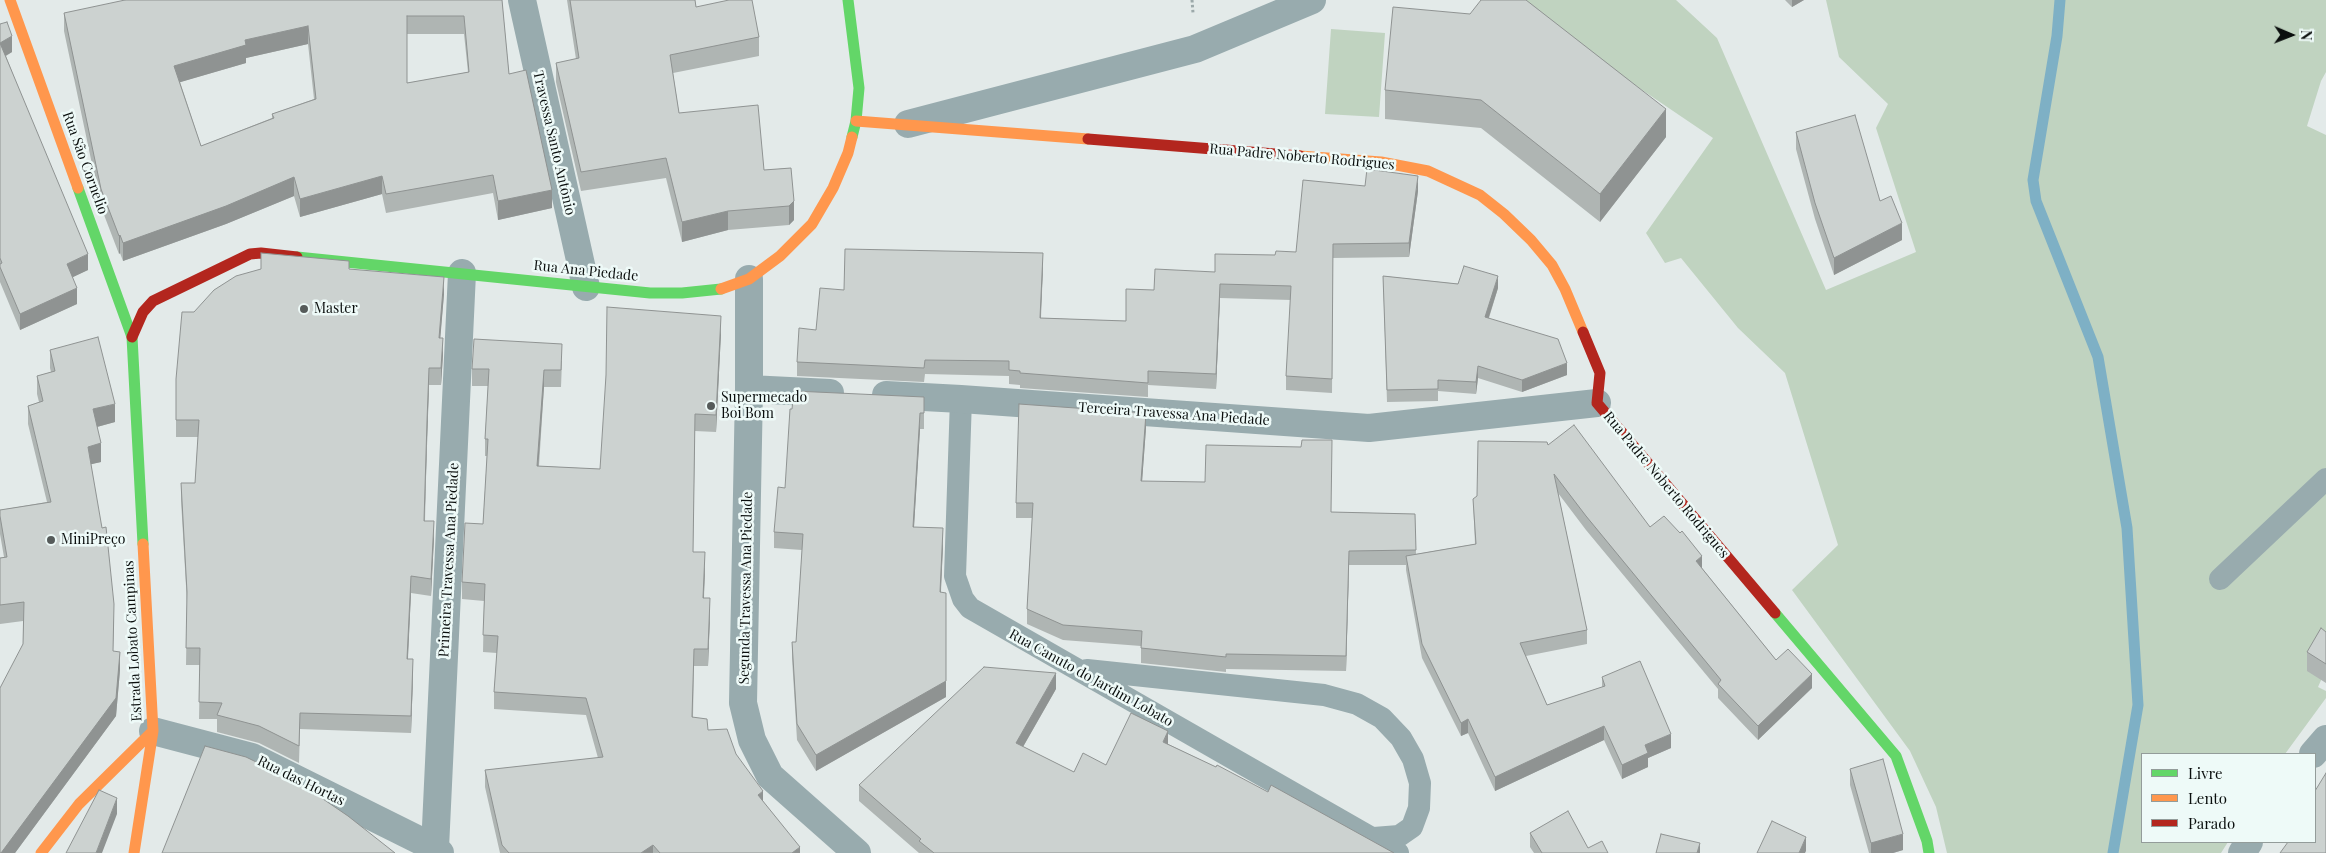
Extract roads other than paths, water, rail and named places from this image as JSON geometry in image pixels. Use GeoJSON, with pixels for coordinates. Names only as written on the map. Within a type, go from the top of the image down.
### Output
{"type":"FeatureCollection","features":[{"type":"Feature","properties":{"kind":"street","name":"Rua São Cornelio"},"geometry":{"type":"LineString","coordinates":[[10,0],[132,337]]}},
{"type":"Feature","properties":{"kind":"street","name":"Travessa Santo Antônio"},"geometry":{"type":"LineString","coordinates":[[522,0],[586,287]]}},
{"type":"Feature","properties":{"kind":"street","name":"Rua Ana Piedade"},"geometry":{"type":"LineString","coordinates":[[132,337],[143,312],[153,301],[250,254],[261,253],[586,287],[682,294],[717,290],[749,279],[780,256],[812,224],[833,188],[848,153],[856,121],[859,88],[848,0]]}},
{"type":"Feature","properties":{"kind":"street","name":"Rua Padre Noberto Rodrigues"},"geometry":{"type":"LineString","coordinates":[[905,125],[1195,49],[1312,0]]}},
{"type":"Feature","properties":{"kind":"street","name":"Rua Padre Noberto Rodrigues"},"geometry":{"type":"LineString","coordinates":[[856,121],[1381,162],[1428,171],[1480,195],[1504,214],[1531,240],[1552,266],[1566,289],[1600,373],[1597,403],[1896,756],[1927,841],[1928,853]]}},
{"type":"Feature","properties":{"kind":"street","name":"Primeira Travessa Ana Piedade"},"geometry":{"type":"LineString","coordinates":[[438,850],[462,273]]}},
{"type":"Feature","properties":{"kind":"street","name":"Segunda Travessa Ana Piedade"},"geometry":{"type":"LineString","coordinates":[[749,279],[750,389],[743,703],[752,740],[770,776],[857,853]]}},
{"type":"Feature","properties":{"kind":"street","name":"Estrada Lobato Campinas"},"geometry":{"type":"LineString","coordinates":[[132,337],[153,730],[134,853]]}},
{"type":"Feature","properties":{"kind":"street","name":"Terceira Travessa Ana Piedade"},"geometry":{"type":"LineString","coordinates":[[750,389],[961,398],[1369,428],[1597,403]]}},
{"type":"Feature","properties":{"kind":"street","name":"Rua das Hortas"},"geometry":{"type":"LineString","coordinates":[[153,730],[252,757],[438,850]]}},
{"type":"Feature","properties":{"kind":"street"},"geometry":{"type":"LineString","coordinates":[[42,853],[79,804],[153,730]]}},
{"type":"Feature","properties":{"kind":"street"},"geometry":{"type":"LineString","coordinates":[[2314,753],[2326,739]]}},
{"type":"Feature","properties":{"kind":"lane","name":"Rua Canuto do Jardim Lobato"},"geometry":{"type":"LineString","coordinates":[[961,398],[956,576],[960,593],[970,608],[1398,853]]}},
{"type":"Feature","properties":{"kind":"lane"},"geometry":{"type":"LineString","coordinates":[[2220,580],[2326,479]]}},
{"type":"Feature","properties":{"kind":"lane"},"geometry":{"type":"LineString","coordinates":[[1078,669],[1324,695],[1357,704],[1382,718],[1401,738],[1413,759],[1420,783],[1419,808],[1412,827],[1406,832],[1399,836],[1374,838]]}},
{"type":"Feature","properties":{"kind":"waterway"},"geometry":{"type":"LineString","coordinates":[[2060,0],[2057,36],[2033,180],[2036,201],[2098,357],[2127,528],[2138,705],[2113,853]]}},
{"type":"Feature","properties":{"kind":"place","name":"Master"},"geometry":{"type":"Point","coordinates":[304,309]}},
{"type":"Feature","properties":{"kind":"place","name":"Supermecado Boi Bom"},"geometry":{"type":"Point","coordinates":[711,406]}},
{"type":"Feature","properties":{"kind":"place","name":"MiniPreço"},"geometry":{"type":"Point","coordinates":[51,540]}}]}
